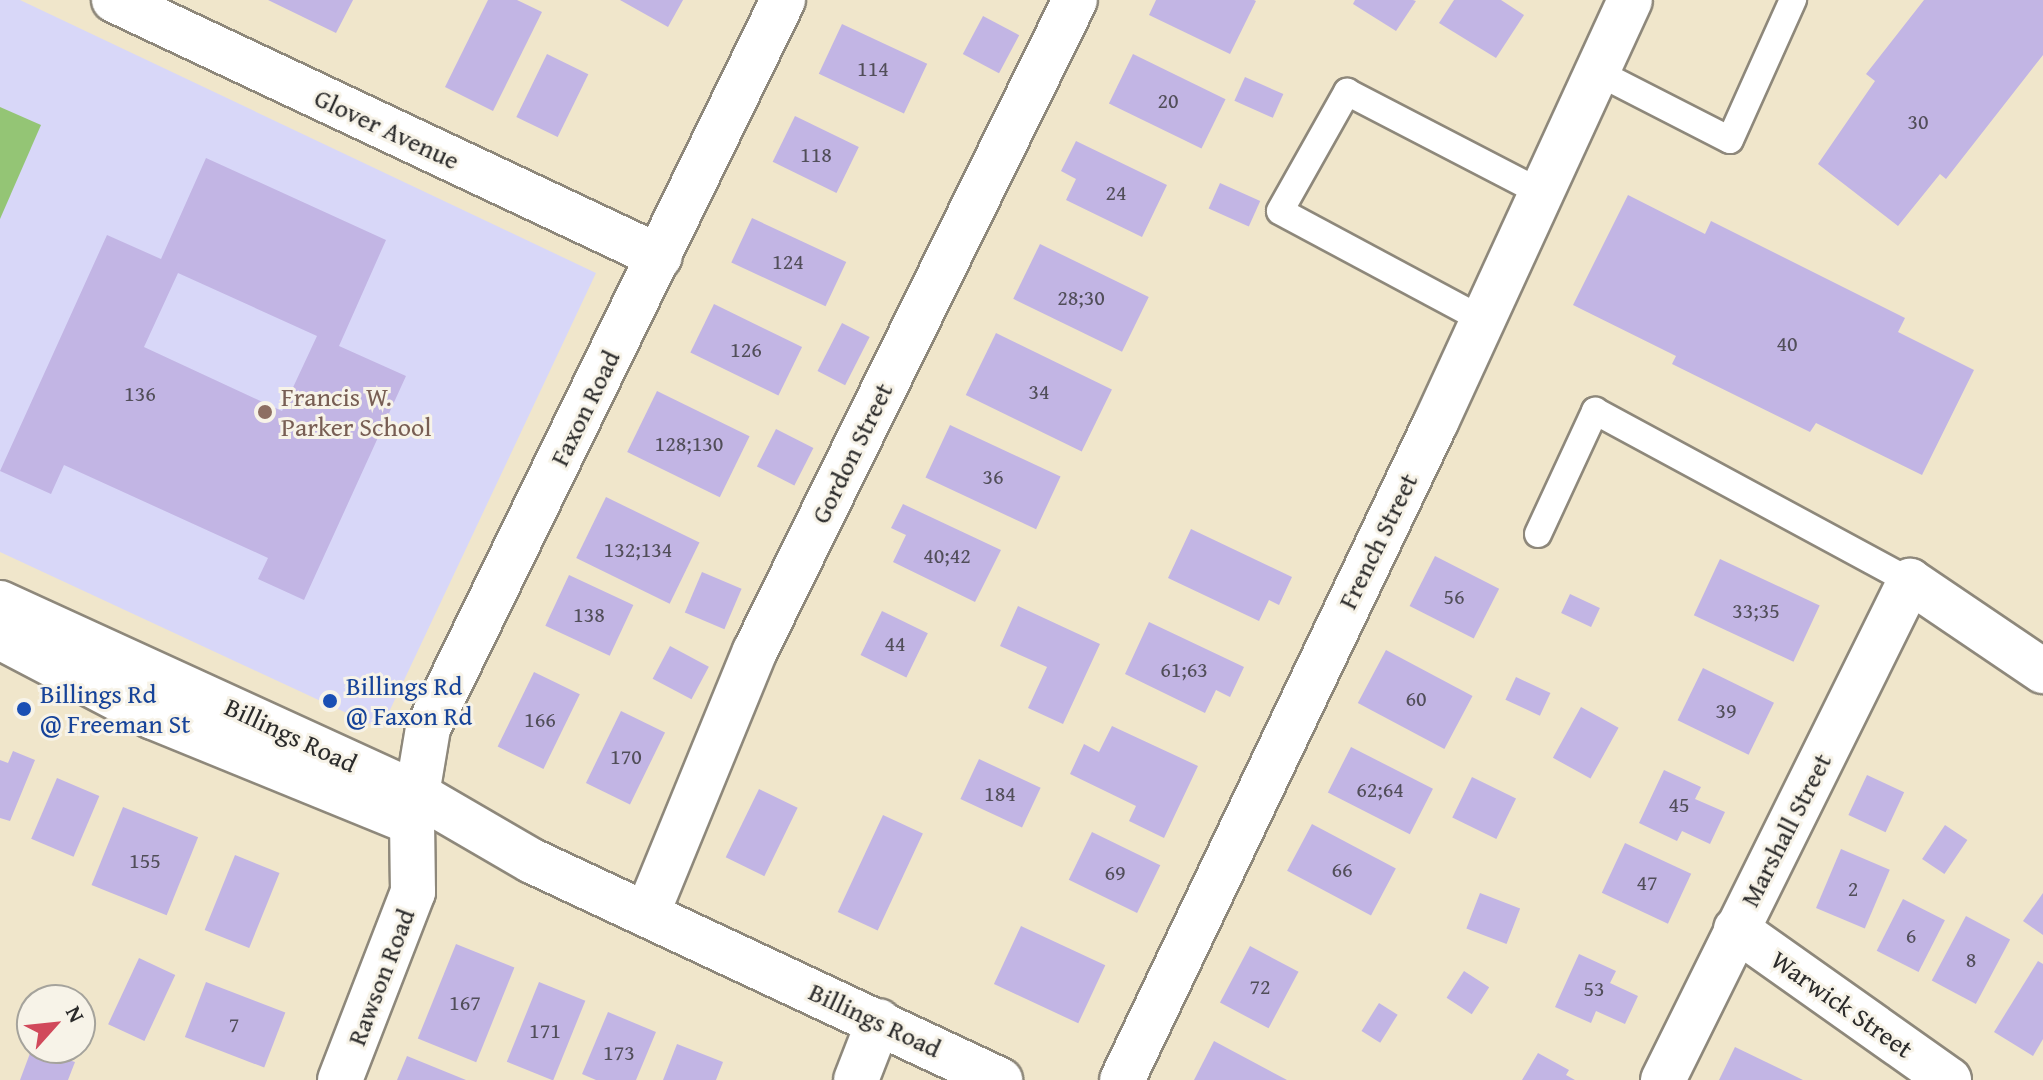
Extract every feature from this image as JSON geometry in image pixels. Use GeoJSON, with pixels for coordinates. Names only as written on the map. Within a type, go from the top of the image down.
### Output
{"type":"FeatureCollection","features":[{"type":"Feature","properties":{"kind":"street","name":"Glover Avenue"},"geometry":{"type":"LineString","coordinates":[[114,0],[660,257]]}},
{"type":"Feature","properties":{"kind":"street","name":"Faxon Road"},"geometry":{"type":"LineString","coordinates":[[414,808],[428,728],[783,0]]}},
{"type":"Feature","properties":{"kind":"street","name":"Gordon Street"},"geometry":{"type":"LineString","coordinates":[[647,914],[760,640],[1075,0]]}},
{"type":"Feature","properties":{"kind":"street","name":"French Street"},"geometry":{"type":"LineString","coordinates":[[1122,1080],[1483,320],[1630,0]]}},
{"type":"Feature","properties":{"kind":"street"},"geometry":{"type":"LineString","coordinates":[[1910,581],[2043,671]]}},
{"type":"Feature","properties":{"kind":"street","name":"Marshall Street"},"geometry":{"type":"LineString","coordinates":[[1663,1080],[1910,581]]}},
{"type":"Feature","properties":{"kind":"street","name":"Billings Road"},"geometry":{"type":"LineString","coordinates":[[0,603],[414,808],[879,1021],[1000,1080]]}},
{"type":"Feature","properties":{"kind":"street","name":"Billings Road"},"geometry":{"type":"LineString","coordinates":[[0,637],[153,717],[414,808]]}},
{"type":"Feature","properties":{"kind":"street","name":"Rawson Road"},"geometry":{"type":"LineString","coordinates":[[340,1080],[413,892],[414,808]]}},
{"type":"Feature","properties":{"kind":"street","name":"Warwick Street"},"geometry":{"type":"LineString","coordinates":[[1736,929],[1949,1080]]}},
{"type":"Feature","properties":{"kind":"street"},"geometry":{"type":"LineString","coordinates":[[856,1080],[879,1021]]}},
{"type":"Feature","properties":{"kind":"lane"},"geometry":{"type":"LineString","coordinates":[[1597,72],[1730,140],[1793,0]]}},
{"type":"Feature","properties":{"kind":"lane"},"geometry":{"type":"LineString","coordinates":[[1483,320],[1280,211],[1347,92],[1542,193]]}},
{"type":"Feature","properties":{"kind":"lane"},"geometry":{"type":"LineString","coordinates":[[1538,534],[1595,411],[1910,581]]}},
{"type":"Feature","properties":{"kind":"shaded area","name":"Francis W. Parker School"},"geometry":{"type":"Polygon","coordinates":[[[0,0],[20,0],[596,273],[381,729],[0,552],[0,0]]]}},
{"type":"Feature","properties":{"kind":"green space"},"geometry":{"type":"Polygon","coordinates":[[[0,107],[41,125],[0,219],[0,107]]]}},
{"type":"Feature","properties":{"kind":"building"},"geometry":{"type":"Polygon","coordinates":[[[268,0],[353,0],[336,33],[268,0]]]}},
{"type":"Feature","properties":{"kind":"building"},"geometry":{"type":"Polygon","coordinates":[[[488,0],[517,0],[542,12],[493,111],[445,87],[488,0]]]}},
{"type":"Feature","properties":{"kind":"building"},"geometry":{"type":"Polygon","coordinates":[[[620,0],[683,0],[668,27],[620,0]]]}},
{"type":"Feature","properties":{"kind":"building"},"geometry":{"type":"Polygon","coordinates":[[[1156,0],[1256,1],[1230,54],[1149,15],[1156,0]]]}},
{"type":"Feature","properties":{"kind":"building"},"geometry":{"type":"Polygon","coordinates":[[[1355,0],[1416,1],[1396,31],[1353,4],[1355,0]]]}},
{"type":"Feature","properties":{"kind":"building"},"geometry":{"type":"Polygon","coordinates":[[[1454,0],[1501,0],[1524,15],[1496,58],[1439,23],[1454,0]]]}},
{"type":"Feature","properties":{"kind":"building"},"geometry":{"type":"Polygon","coordinates":[[[1924,0],[2043,0],[2043,55],[1946,179],[1940,174],[1898,226],[1818,164],[1875,81],[1866,74],[1924,0]]]}},
{"type":"Feature","properties":{"kind":"building"},"geometry":{"type":"Polygon","coordinates":[[[983,16],[1019,35],[999,73],[963,54],[983,16]]]}},
{"type":"Feature","properties":{"kind":"building"},"geometry":{"type":"Polygon","coordinates":[[[842,24],[927,64],[904,114],[819,74],[842,24]]]}},
{"type":"Feature","properties":{"kind":"building"},"geometry":{"type":"Polygon","coordinates":[[[547,54],[588,74],[558,137],[516,117],[547,54]]]}},
{"type":"Feature","properties":{"kind":"building"},"geometry":{"type":"Polygon","coordinates":[[[1133,54],[1226,99],[1201,149],[1109,103],[1133,54]]]}},
{"type":"Feature","properties":{"kind":"building"},"geometry":{"type":"Polygon","coordinates":[[[1245,77],[1283,94],[1273,118],[1234,101],[1245,77]]]}},
{"type":"Feature","properties":{"kind":"building"},"geometry":{"type":"Polygon","coordinates":[[[795,116],[859,147],[836,193],[773,162],[795,116]]]}},
{"type":"Feature","properties":{"kind":"building"},"geometry":{"type":"Polygon","coordinates":[[[1076,141],[1167,185],[1142,237],[1066,200],[1076,179],[1061,171],[1076,141]]]}},
{"type":"Feature","properties":{"kind":"building"},"geometry":{"type":"Polygon","coordinates":[[[206,158],[386,240],[339,346],[406,376],[304,600],[258,579],[268,558],[64,465],[51,494],[0,471],[107,235],[161,259],[206,158]],[[178,273],[144,347],[282,411],[317,336],[178,273]]]}},
{"type":"Feature","properties":{"kind":"building"},"geometry":{"type":"Polygon","coordinates":[[[1220,183],[1260,201],[1249,226],[1209,209],[1220,183]]]}},
{"type":"Feature","properties":{"kind":"building"},"geometry":{"type":"Polygon","coordinates":[[[1628,195],[1705,234],[1711,221],[1905,318],[1898,332],[1974,370],[1922,475],[1816,423],[1810,432],[1672,364],[1676,356],[1573,305],[1628,195]]]}},
{"type":"Feature","properties":{"kind":"building"},"geometry":{"type":"Polygon","coordinates":[[[752,218],[846,262],[826,306],[731,262],[752,218]]]}},
{"type":"Feature","properties":{"kind":"building"},"geometry":{"type":"Polygon","coordinates":[[[1040,244],[1149,297],[1122,352],[1013,299],[1040,244]]]}},
{"type":"Feature","properties":{"kind":"building"},"geometry":{"type":"Polygon","coordinates":[[[714,304],[802,347],[778,395],[690,353],[714,304]]]}},
{"type":"Feature","properties":{"kind":"building"},"geometry":{"type":"Polygon","coordinates":[[[842,323],[870,337],[845,385],[817,371],[842,323]]]}},
{"type":"Feature","properties":{"kind":"building"},"geometry":{"type":"Polygon","coordinates":[[[996,333],[1112,390],[1082,452],[966,395],[996,333]]]}},
{"type":"Feature","properties":{"kind":"building"},"geometry":{"type":"Polygon","coordinates":[[[657,391],[750,436],[720,497],[627,452],[657,391]]]}},
{"type":"Feature","properties":{"kind":"building"},"geometry":{"type":"Polygon","coordinates":[[[950,425],[1061,477],[1036,529],[925,478],[950,425]]]}},
{"type":"Feature","properties":{"kind":"building"},"geometry":{"type":"Polygon","coordinates":[[[776,429],[813,448],[794,485],[757,466],[776,429]]]}},
{"type":"Feature","properties":{"kind":"building"},"geometry":{"type":"Polygon","coordinates":[[[606,497],[699,543],[670,604],[576,558],[606,497]]]}},
{"type":"Feature","properties":{"kind":"building"},"geometry":{"type":"Polygon","coordinates":[[[903,504],[1001,550],[975,602],[893,562],[906,535],[891,528],[903,504]]]}},
{"type":"Feature","properties":{"kind":"building"},"geometry":{"type":"Polygon","coordinates":[[[1191,529],[1292,577],[1279,605],[1269,600],[1259,621],[1168,578],[1191,529]]]}},
{"type":"Feature","properties":{"kind":"building"},"geometry":{"type":"Polygon","coordinates":[[[1435,556],[1499,589],[1474,639],[1410,606],[1435,556]]]}},
{"type":"Feature","properties":{"kind":"building"},"geometry":{"type":"Polygon","coordinates":[[[1720,559],[1820,605],[1793,662],[1694,615],[1720,559]]]}},
{"type":"Feature","properties":{"kind":"building"},"geometry":{"type":"Polygon","coordinates":[[[702,572],[742,589],[724,629],[685,613],[702,572]]]}},
{"type":"Feature","properties":{"kind":"building"},"geometry":{"type":"Polygon","coordinates":[[[569,575],[633,605],[610,656],[545,626],[569,575]]]}},
{"type":"Feature","properties":{"kind":"building"},"geometry":{"type":"Polygon","coordinates":[[[1570,594],[1600,608],[1591,627],[1561,613],[1570,594]]]}},
{"type":"Feature","properties":{"kind":"building"},"geometry":{"type":"Polygon","coordinates":[[[1018,606],[1100,644],[1063,724],[1028,708],[1047,667],[1000,646],[1018,606]]]}},
{"type":"Feature","properties":{"kind":"building"},"geometry":{"type":"Polygon","coordinates":[[[882,611],[928,633],[906,677],[861,655],[882,611]]]}},
{"type":"Feature","properties":{"kind":"building"},"geometry":{"type":"Polygon","coordinates":[[[1149,622],[1244,667],[1230,697],[1216,690],[1205,713],[1125,674],[1149,622]]]}},
{"type":"Feature","properties":{"kind":"building"},"geometry":{"type":"Polygon","coordinates":[[[670,646],[709,667],[691,699],[653,679],[670,646]]]}},
{"type":"Feature","properties":{"kind":"building"},"geometry":{"type":"Polygon","coordinates":[[[1386,650],[1473,696],[1444,749],[1358,703],[1386,650]]]}},
{"type":"Feature","properties":{"kind":"building"},"geometry":{"type":"Polygon","coordinates":[[[1703,668],[1774,703],[1749,755],[1678,720],[1703,668]]]}},
{"type":"Feature","properties":{"kind":"building"},"geometry":{"type":"Polygon","coordinates":[[[534,672],[580,694],[543,769],[498,747],[534,672]]]}},
{"type":"Feature","properties":{"kind":"building"},"geometry":{"type":"Polygon","coordinates":[[[1516,677],[1550,693],[1540,716],[1505,700],[1516,677]]]}},
{"type":"Feature","properties":{"kind":"building"},"geometry":{"type":"Polygon","coordinates":[[[1581,707],[1619,728],[1590,779],[1553,758],[1581,707]]]}},
{"type":"Feature","properties":{"kind":"building"},"geometry":{"type":"Polygon","coordinates":[[[621,711],[665,732],[630,804],[586,783],[621,711]]]}},
{"type":"Feature","properties":{"kind":"building"},"geometry":{"type":"Polygon","coordinates":[[[1112,726],[1198,766],[1164,838],[1129,821],[1136,806],[1070,774],[1084,744],[1099,752],[1112,726]]]}},
{"type":"Feature","properties":{"kind":"building"},"geometry":{"type":"Polygon","coordinates":[[[1351,747],[1433,789],[1410,834],[1328,792],[1351,747]]]}},
{"type":"Feature","properties":{"kind":"building"},"geometry":{"type":"Polygon","coordinates":[[[13,751],[35,760],[10,821],[0,818],[0,760],[8,763],[13,751]]]}},
{"type":"Feature","properties":{"kind":"building"},"geometry":{"type":"Polygon","coordinates":[[[979,759],[1041,788],[1022,828],[960,799],[979,759]]]}},
{"type":"Feature","properties":{"kind":"building"},"geometry":{"type":"Polygon","coordinates":[[[1664,770],[1701,787],[1695,799],[1725,812],[1710,844],[1682,831],[1677,841],[1639,823],[1664,770]]]}},
{"type":"Feature","properties":{"kind":"building"},"geometry":{"type":"Polygon","coordinates":[[[1867,775],[1904,792],[1886,832],[1848,815],[1867,775]]]}},
{"type":"Feature","properties":{"kind":"building"},"geometry":{"type":"Polygon","coordinates":[[[1472,777],[1516,798],[1496,839],[1452,817],[1472,777]]]}},
{"type":"Feature","properties":{"kind":"building"},"geometry":{"type":"Polygon","coordinates":[[[57,778],[99,796],[74,857],[31,839],[57,778]]]}},
{"type":"Feature","properties":{"kind":"building"},"geometry":{"type":"Polygon","coordinates":[[[759,789],[798,808],[764,876],[726,857],[759,789]]]}},
{"type":"Feature","properties":{"kind":"building"},"geometry":{"type":"Polygon","coordinates":[[[123,807],[198,837],[167,915],[92,885],[123,807]]]}},
{"type":"Feature","properties":{"kind":"building"},"geometry":{"type":"Polygon","coordinates":[[[883,815],[923,834],[878,931],[838,912],[883,815]]]}},
{"type":"Feature","properties":{"kind":"building"},"geometry":{"type":"Polygon","coordinates":[[[1312,824],[1396,869],[1371,915],[1287,871],[1312,824]]]}},
{"type":"Feature","properties":{"kind":"building"},"geometry":{"type":"Polygon","coordinates":[[[1945,825],[1967,840],[1944,874],[1922,859],[1945,825]]]}},
{"type":"Feature","properties":{"kind":"building"},"geometry":{"type":"Polygon","coordinates":[[[1092,832],[1160,865],[1137,913],[1069,880],[1092,832]]]}},
{"type":"Feature","properties":{"kind":"building"},"geometry":{"type":"Polygon","coordinates":[[[1625,843],[1691,874],[1668,924],[1602,893],[1625,843]]]}},
{"type":"Feature","properties":{"kind":"building"},"geometry":{"type":"Polygon","coordinates":[[[1841,849],[1890,870],[1865,929],[1816,908],[1841,849]]]}},
{"type":"Feature","properties":{"kind":"building"},"geometry":{"type":"Polygon","coordinates":[[[235,855],[280,873],[249,948],[205,930],[235,855]]]}},
{"type":"Feature","properties":{"kind":"building"},"geometry":{"type":"Polygon","coordinates":[[[1480,893],[1520,908],[1507,944],[1466,928],[1480,893]]]}},
{"type":"Feature","properties":{"kind":"building"},"geometry":{"type":"Polygon","coordinates":[[[2043,893],[2043,935],[2023,921],[2043,893]]]}},
{"type":"Feature","properties":{"kind":"building"},"geometry":{"type":"Polygon","coordinates":[[[1903,899],[1945,920],[1919,972],[1877,951],[1903,899]]]}},
{"type":"Feature","properties":{"kind":"building"},"geometry":{"type":"Polygon","coordinates":[[[1966,916],[2010,939],[1976,1004],[1932,980],[1966,916]]]}},
{"type":"Feature","properties":{"kind":"building"},"geometry":{"type":"Polygon","coordinates":[[[1021,926],[1105,965],[1078,1023],[994,984],[1021,926]]]}},
{"type":"Feature","properties":{"kind":"building"},"geometry":{"type":"Polygon","coordinates":[[[456,944],[514,968],[476,1062],[418,1039],[456,944]]]}},
{"type":"Feature","properties":{"kind":"building"},"geometry":{"type":"Polygon","coordinates":[[[1250,946],[1299,972],[1269,1028],[1220,1003],[1250,946]]]}},
{"type":"Feature","properties":{"kind":"building"},"geometry":{"type":"Polygon","coordinates":[[[1579,954],[1616,971],[1610,983],[1638,996],[1625,1024],[1596,1011],[1591,1023],[1555,1007],[1579,954]]]}},
{"type":"Feature","properties":{"kind":"building"},"geometry":{"type":"Polygon","coordinates":[[[139,958],[175,975],[144,1041],[108,1024],[139,958]]]}},
{"type":"Feature","properties":{"kind":"building"},"geometry":{"type":"Polygon","coordinates":[[[2038,961],[2043,964],[2043,1039],[2033,1056],[1994,1032],[2038,961]]]}},
{"type":"Feature","properties":{"kind":"building"},"geometry":{"type":"Polygon","coordinates":[[[1464,971],[1489,987],[1472,1014],[1447,998],[1464,971]]]}},
{"type":"Feature","properties":{"kind":"building"},"geometry":{"type":"Polygon","coordinates":[[[206,982],[285,1012],[264,1068],[185,1037],[206,982]]]}},
{"type":"Feature","properties":{"kind":"building"},"geometry":{"type":"Polygon","coordinates":[[[539,982],[585,1001],[553,1080],[507,1062],[539,982]]]}},
{"type":"Feature","properties":{"kind":"building"},"geometry":{"type":"Polygon","coordinates":[[[1379,1003],[1398,1015],[1380,1043],[1362,1031],[1379,1003]]]}},
{"type":"Feature","properties":{"kind":"building"},"geometry":{"type":"Polygon","coordinates":[[[608,1012],[656,1032],[636,1080],[596,1080],[582,1074],[608,1012]]]}},
{"type":"Feature","properties":{"kind":"building"},"geometry":{"type":"Polygon","coordinates":[[[1214,1041],[1287,1080],[1194,1080],[1214,1041]]]}},
{"type":"Feature","properties":{"kind":"building"},"geometry":{"type":"Polygon","coordinates":[[[677,1044],[723,1062],[716,1080],[663,1080],[677,1044]]]}},
{"type":"Feature","properties":{"kind":"building"},"geometry":{"type":"Polygon","coordinates":[[[1735,1047],[1803,1080],[1719,1080],[1735,1047]]]}},
{"type":"Feature","properties":{"kind":"building"},"geometry":{"type":"Polygon","coordinates":[[[1538,1053],[1569,1070],[1566,1075],[1575,1080],[1522,1080],[1538,1053]]]}},
{"type":"Feature","properties":{"kind":"building"},"geometry":{"type":"Polygon","coordinates":[[[407,1056],[466,1080],[397,1080],[407,1056]]]}},
{"type":"Feature","properties":{"kind":"building"},"geometry":{"type":"Polygon","coordinates":[[[26,1064],[74,1064],[68,1080],[20,1080],[26,1064]]]}},
{"type":"Feature","properties":{"kind":"place","name":"Francis W. Parker School"},"geometry":{"type":"Point","coordinates":[265,412]}},
{"type":"Feature","properties":{"kind":"place","name":"Billings Rd @ Faxon Rd"},"geometry":{"type":"Point","coordinates":[330,701]}},
{"type":"Feature","properties":{"kind":"place","name":"Billings Rd @ Freeman St"},"geometry":{"type":"Point","coordinates":[24,709]}}]}
